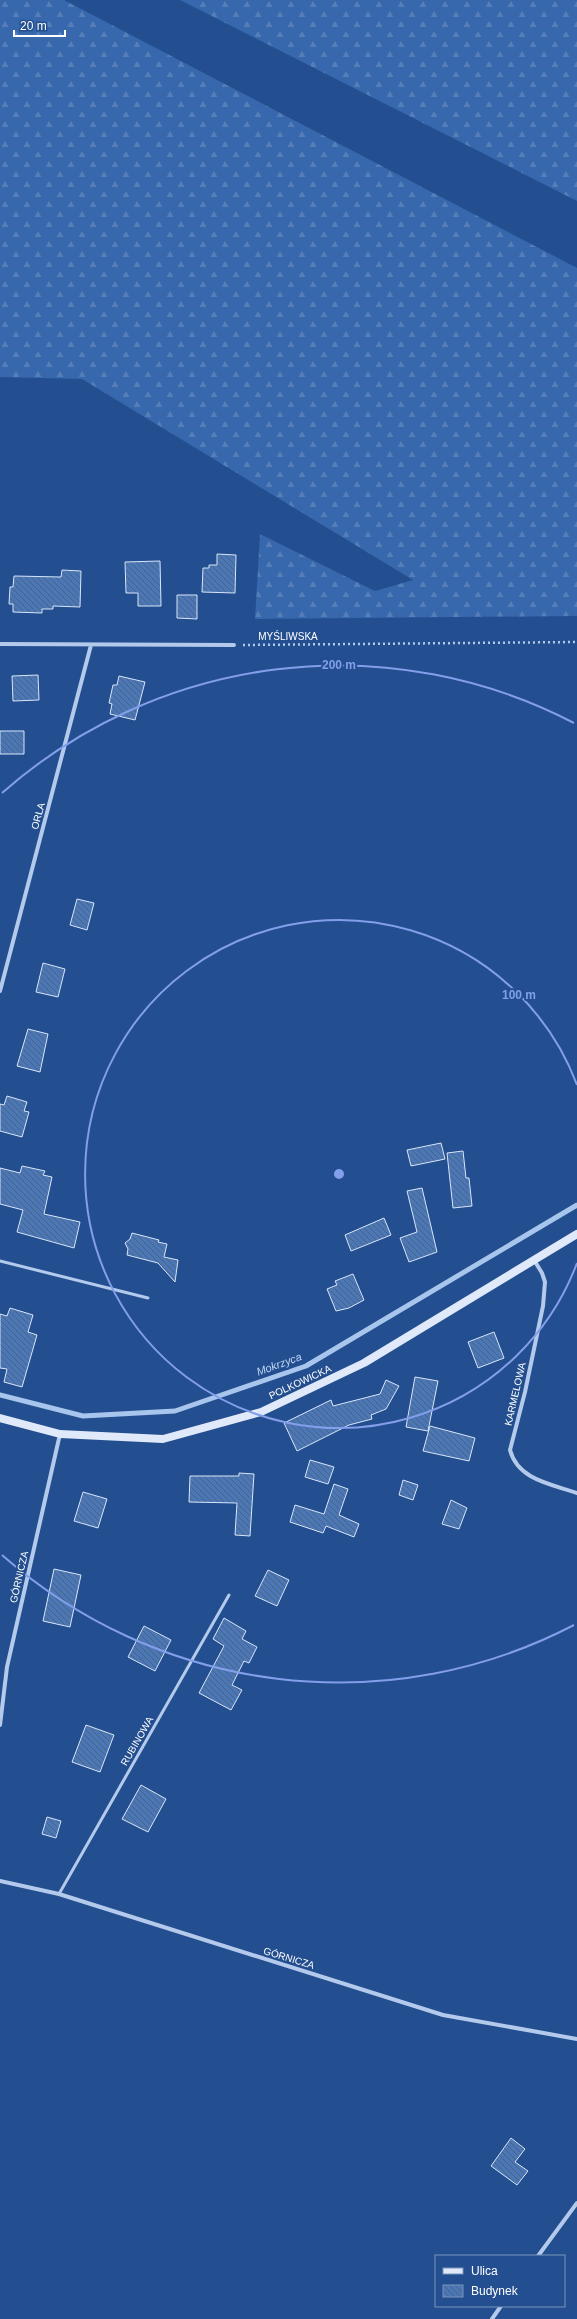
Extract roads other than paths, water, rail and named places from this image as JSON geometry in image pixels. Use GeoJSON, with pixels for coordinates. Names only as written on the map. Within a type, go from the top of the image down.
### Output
{"type":"FeatureCollection","features":[{"type":"Feature","properties":{"kind":"street"},"geometry":{"type":"LineString","coordinates":[[0,644],[234,645]]}},
{"type":"Feature","properties":{"kind":"street","name":"ORLA"},"geometry":{"type":"LineString","coordinates":[[0,990],[91,645]]}},
{"type":"Feature","properties":{"kind":"street","name":"POLKOWICKA"},"geometry":{"type":"LineString","coordinates":[[0,1418],[60,1434],[163,1439],[261,1412],[364,1363],[577,1234]]}},
{"type":"Feature","properties":{"kind":"street","name":"KARMELOWA"},"geometry":{"type":"LineString","coordinates":[[534,1260],[542,1273],[545,1282],[543,1306],[525,1392],[510,1450],[519,1468],[528,1475],[577,1493]]}},
{"type":"Feature","properties":{"kind":"street","name":"GÓRNICZA"},"geometry":{"type":"LineString","coordinates":[[0,1726],[7,1667],[60,1434]]}},
{"type":"Feature","properties":{"kind":"street","name":"GÓRNICZA"},"geometry":{"type":"LineString","coordinates":[[0,1881],[59,1894],[443,2015],[577,2039]]}},
{"type":"Feature","properties":{"kind":"street"},"geometry":{"type":"LineString","coordinates":[[539,2255],[577,2203]]}},
{"type":"Feature","properties":{"kind":"street"},"geometry":{"type":"LineString","coordinates":[[492,2319],[500,2307]]}},
{"type":"Feature","properties":{"kind":"lane"},"geometry":{"type":"LineString","coordinates":[[0,1261],[148,1298]]}},
{"type":"Feature","properties":{"kind":"lane","name":"RUBINOWA"},"geometry":{"type":"LineString","coordinates":[[59,1894],[229,1595]]}},
{"type":"Feature","properties":{"kind":"waterway","name":"Mokrzyca"},"geometry":{"type":"LineString","coordinates":[[0,1395],[83,1416],[175,1411],[306,1366],[577,1205]]}}]}
